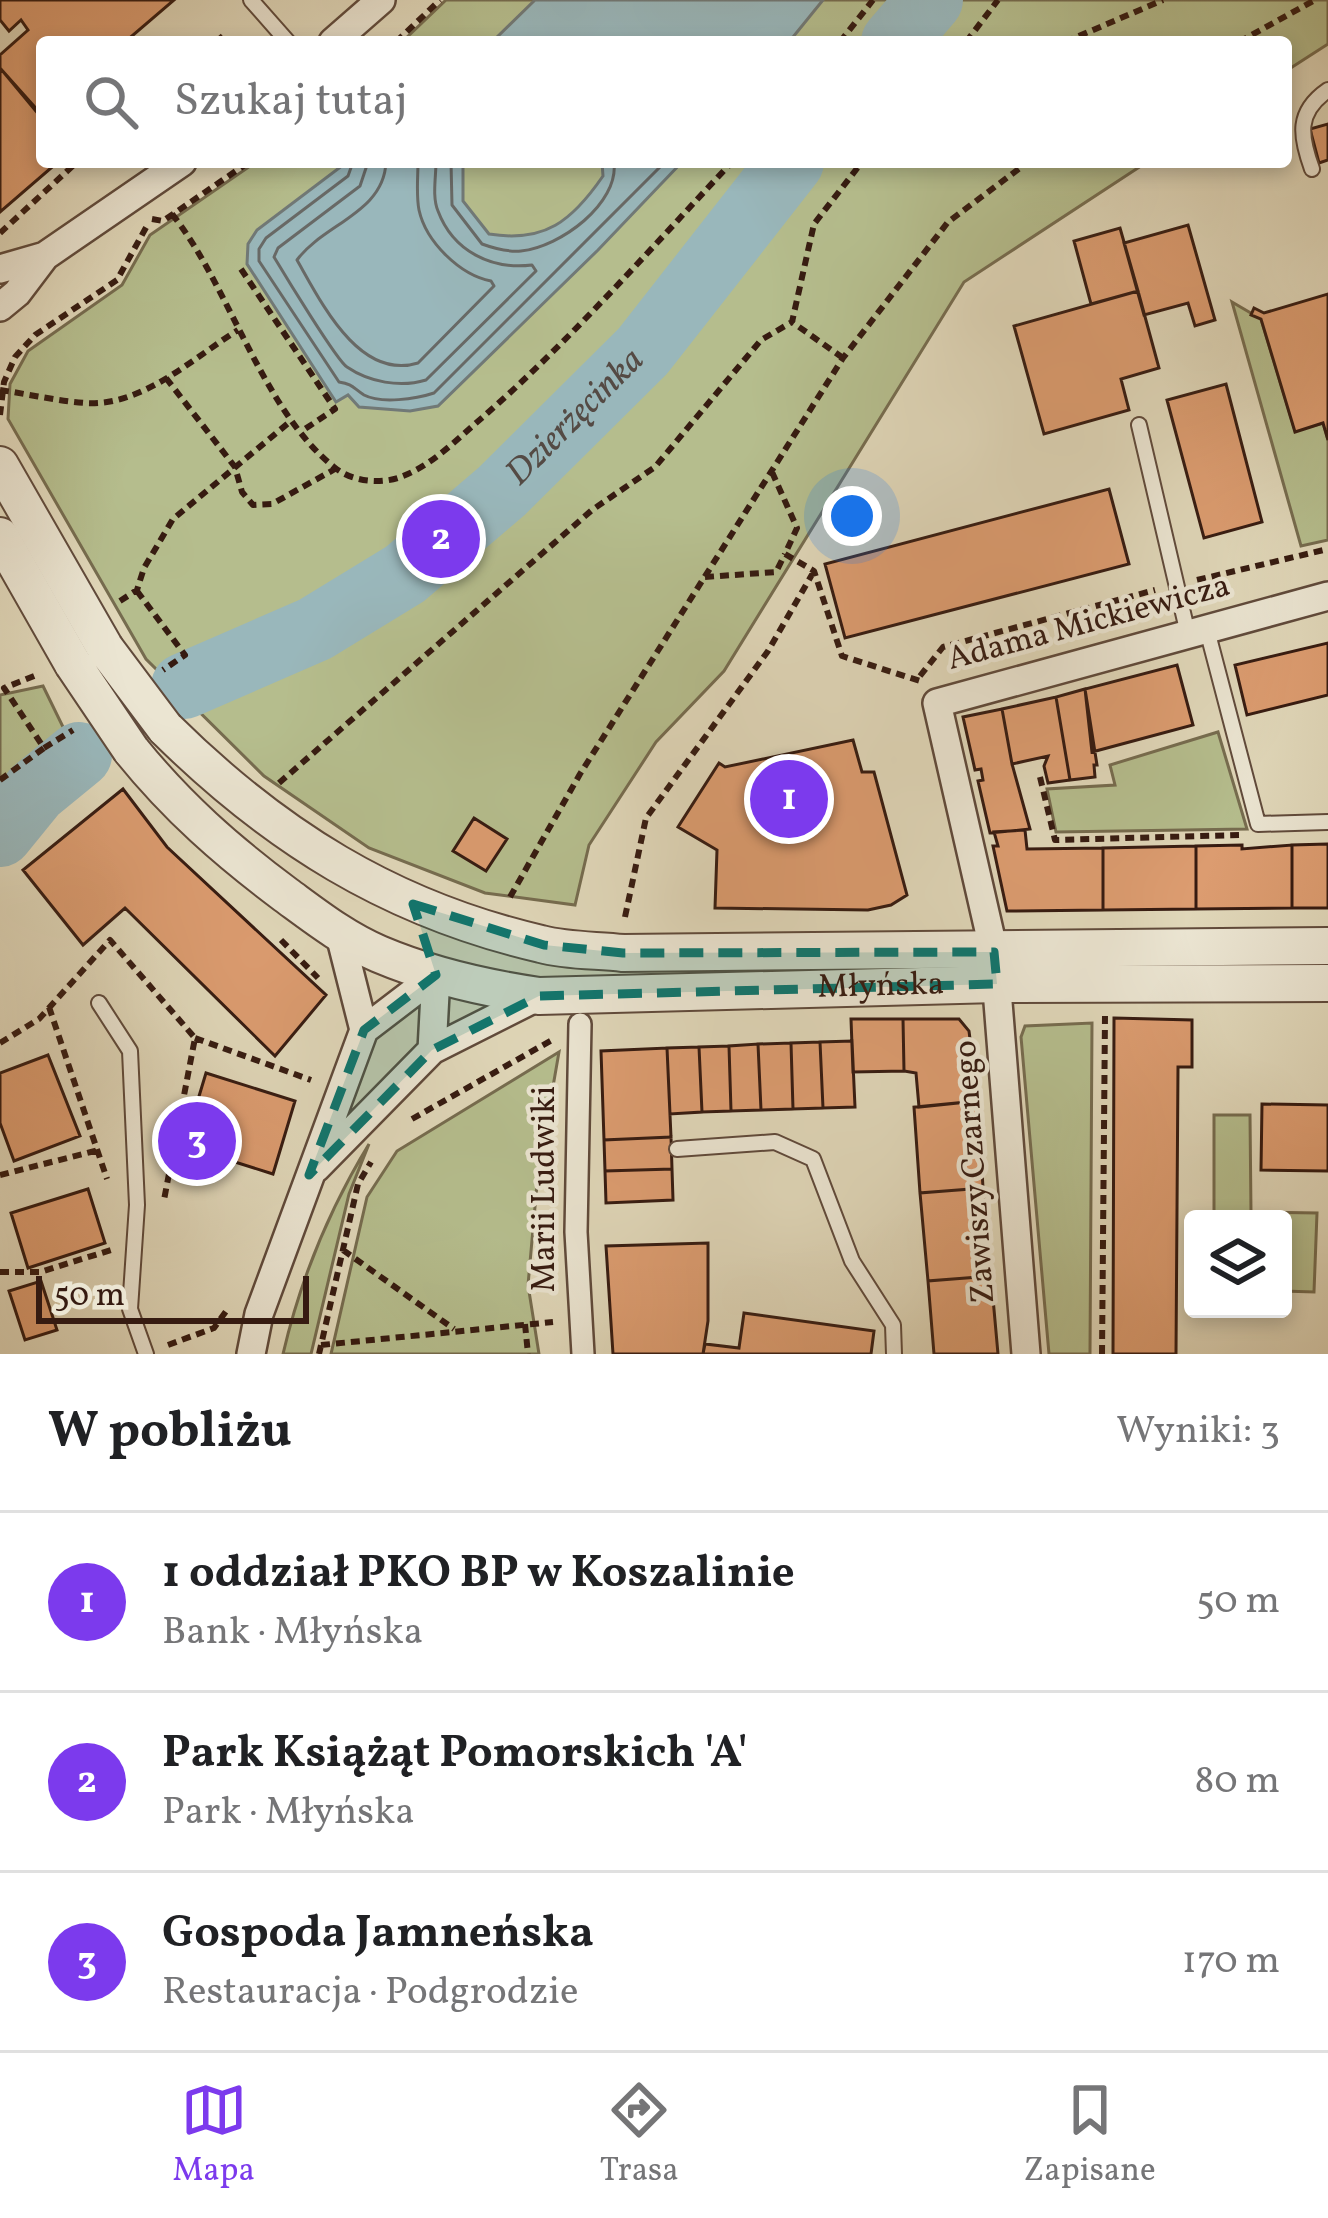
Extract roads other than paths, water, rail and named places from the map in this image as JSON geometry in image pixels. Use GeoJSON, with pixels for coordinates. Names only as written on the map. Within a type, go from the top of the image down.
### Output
{"type":"FeatureCollection","features":[{"type":"Feature","properties":{"kind":"street"},"geometry":{"type":"LineString","coordinates":[[340,36],[382,0]]}},
{"type":"Feature","properties":{"kind":"street"},"geometry":{"type":"LineString","coordinates":[[0,269],[45,256],[173,168]]}},
{"type":"Feature","properties":{"kind":"street"},"geometry":{"type":"LineString","coordinates":[[0,307],[45,256]]}},
{"type":"Feature","properties":{"kind":"street","name":"Młyńska"},"geometry":{"type":"LineString","coordinates":[[0,465],[74,662],[165,728],[245,804],[308,849],[413,904],[544,945],[623,953],[1328,983]]}},
{"type":"Feature","properties":{"kind":"street","name":"Młyńska"},"geometry":{"type":"LineString","coordinates":[[0,536],[74,662],[131,750],[169,797],[216,843],[340,935],[436,975],[539,996],[1328,946]]}},
{"type":"Feature","properties":{"kind":"street","name":"Adama Mickiewicza"},"geometry":{"type":"LineString","coordinates":[[996,968],[937,703],[1328,596]]}},
{"type":"Feature","properties":{"kind":"street"},"geometry":{"type":"LineString","coordinates":[[413,904],[436,975],[432,1050]]}},
{"type":"Feature","properties":{"kind":"street"},"geometry":{"type":"LineString","coordinates":[[340,935],[364,1030]]}},
{"type":"Feature","properties":{"kind":"street","name":"Młyńska"},"geometry":{"type":"LineString","coordinates":[[436,975],[544,945]]}},
{"type":"Feature","properties":{"kind":"street","name":"Zawiszy Czarnego"},"geometry":{"type":"LineString","coordinates":[[996,968],[1026,1354]]}},
{"type":"Feature","properties":{"kind":"street"},"geometry":{"type":"LineString","coordinates":[[251,1354],[259,1314],[364,1030],[436,975]]}},
{"type":"Feature","properties":{"kind":"street"},"geometry":{"type":"LineString","coordinates":[[309,1175],[432,1050],[539,996]]}},
{"type":"Feature","properties":{"kind":"street","name":"Marii Ludwiki"},"geometry":{"type":"LineString","coordinates":[[580,1024],[576,1232],[583,1354]]}},
{"type":"Feature","properties":{"kind":"lane"},"geometry":{"type":"LineString","coordinates":[[250,0],[283,36]]}},
{"type":"Feature","properties":{"kind":"lane"},"geometry":{"type":"LineString","coordinates":[[1312,169],[1302,141],[1303,115],[1328,90]]}},
{"type":"Feature","properties":{"kind":"lane"},"geometry":{"type":"LineString","coordinates":[[1139,425],[1176,585],[1197,632],[1258,824],[1328,822]]}},
{"type":"Feature","properties":{"kind":"lane"},"geometry":{"type":"LineString","coordinates":[[99,1004],[130,1051],[136,1204],[130,1309],[152,1351]]}},
{"type":"Feature","properties":{"kind":"lane"},"geometry":{"type":"LineString","coordinates":[[677,1149],[776,1142],[813,1159],[853,1261],[893,1325],[894,1354]]}},
{"type":"Feature","properties":{"kind":"water"},"geometry":{"type":"Polygon","coordinates":[[[535,0],[823,0],[794,36],[498,36],[535,0]]]}},
{"type":"Feature","properties":{"kind":"water"},"geometry":{"type":"Polygon","coordinates":[[[339,168],[463,168],[463,201],[489,234],[509,236],[542,231],[568,216],[603,176],[602,168],[676,168],[438,406],[410,411],[359,407],[348,395],[336,402],[247,264],[248,244],[257,230],[339,168]]]}},
{"type":"Feature","properties":{"kind":"waterway","name":"Dzierżęcinka"},"geometry":{"type":"LineString","coordinates":[[899,36],[930,0]]}},
{"type":"Feature","properties":{"kind":"waterway","name":"Dzierżęcinka"},"geometry":{"type":"LineString","coordinates":[[184,686],[315,629],[405,574],[502,491],[643,351],[786,168]]}},
{"type":"Feature","properties":{"kind":"waterway","name":"Dzierżęcinka"},"geometry":{"type":"LineString","coordinates":[[0,834],[35,791],[79,755]]}},
{"type":"Feature","properties":{"kind":"place","name":"Park Książąt Pomorskich 'A'"},"geometry":{"type":"Point","coordinates":[441,539]}},
{"type":"Feature","properties":{"kind":"place","name":"1 oddział PKO BP w Koszalinie"},"geometry":{"type":"Point","coordinates":[789,799]}},
{"type":"Feature","properties":{"kind":"place","name":"Gospoda Jamneńska"},"geometry":{"type":"Point","coordinates":[197,1141]}}]}
